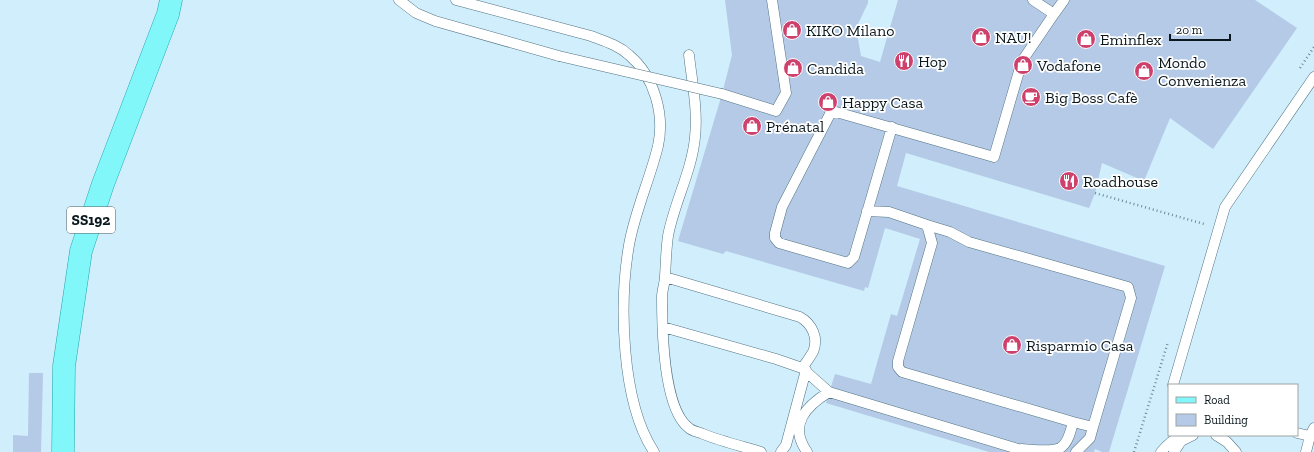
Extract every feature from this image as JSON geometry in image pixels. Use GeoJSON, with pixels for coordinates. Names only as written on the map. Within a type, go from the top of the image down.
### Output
{"type":"FeatureCollection","features":[{"type":"Feature","properties":{"kind":"main road","name":"SS192"},"geometry":{"type":"LineString","coordinates":[[63,452],[64,366],[81,251],[103,184],[168,14],[171,0]]}},
{"type":"Feature","properties":{"kind":"lane"},"geometry":{"type":"LineString","coordinates":[[399,0],[416,13],[435,21],[559,56],[722,94],[776,112],[786,93],[772,0]]}},
{"type":"Feature","properties":{"kind":"lane"},"geometry":{"type":"LineString","coordinates":[[456,0],[591,36],[607,42],[629,54],[640,66],[651,84],[658,104],[660,132],[658,146],[635,218],[629,245],[624,299],[624,327],[626,355],[633,402],[640,426],[654,452]]}},
{"type":"Feature","properties":{"kind":"lane"},"geometry":{"type":"LineString","coordinates":[[1033,0],[1054,14]]}},
{"type":"Feature","properties":{"kind":"lane"},"geometry":{"type":"LineString","coordinates":[[892,127],[854,257],[848,263],[779,243],[775,238],[775,233],[782,207],[830,114],[836,112],[892,127],[994,157],[1022,61],[1064,0]]}},
{"type":"Feature","properties":{"kind":"lane"},"geometry":{"type":"LineString","coordinates":[[689,55],[697,118],[695,138],[668,235],[666,252],[665,277],[662,295],[667,375],[672,398],[682,420],[689,428],[761,452]]}},
{"type":"Feature","properties":{"kind":"lane"},"geometry":{"type":"LineString","coordinates":[[1173,384],[1225,207],[1314,77]]}},
{"type":"Feature","properties":{"kind":"lane"},"geometry":{"type":"LineString","coordinates":[[867,211],[889,212],[927,226],[950,232],[969,242],[1128,287],[1131,298],[1090,438],[1076,452]]}},
{"type":"Feature","properties":{"kind":"lane"},"geometry":{"type":"LineString","coordinates":[[927,226],[932,243],[898,361],[898,367],[902,372],[1093,427]]}},
{"type":"Feature","properties":{"kind":"lane"},"geometry":{"type":"LineString","coordinates":[[665,277],[800,317],[807,321],[813,330],[815,346],[813,353],[804,369],[797,418],[786,445],[781,452]]}},
{"type":"Feature","properties":{"kind":"lane"},"geometry":{"type":"LineString","coordinates":[[663,327],[776,359],[804,369],[829,392],[1024,451],[1061,448],[1066,441],[1073,422]]}},
{"type":"Feature","properties":{"kind":"lane"},"geometry":{"type":"LineString","coordinates":[[797,418],[812,404],[829,392]]}},
{"type":"Feature","properties":{"kind":"lane"},"geometry":{"type":"LineString","coordinates":[[797,418],[800,439],[807,452]]}},
{"type":"Feature","properties":{"kind":"lane"},"geometry":{"type":"LineString","coordinates":[[1298,433],[1312,432],[1306,452]]}},
{"type":"Feature","properties":{"kind":"lane"},"geometry":{"type":"LineString","coordinates":[[1161,452],[1167,444],[1179,436]]}},
{"type":"Feature","properties":{"kind":"lane"},"geometry":{"type":"LineString","coordinates":[[1174,452],[1181,441],[1192,436]]}},
{"type":"Feature","properties":{"kind":"lane"},"geometry":{"type":"LineString","coordinates":[[1218,436],[1227,442],[1236,452]]}},
{"type":"Feature","properties":{"kind":"path"},"geometry":{"type":"LineString","coordinates":[[1095,194],[1204,224]]}},
{"type":"Feature","properties":{"kind":"building"},"geometry":{"type":"Polygon","coordinates":[[[725,0],[868,0],[856,28],[861,56],[880,62],[898,0],[1255,0],[1297,28],[1213,149],[1170,118],[1144,181],[1102,163],[1095,193],[1089,208],[906,153],[897,186],[1165,266],[1109,452],[1102,452],[1095,449],[1094,452],[989,452],[826,403],[835,374],[871,384],[891,314],[897,316],[920,239],[885,228],[868,288],[865,287],[864,291],[726,251],[723,254],[678,241],[722,94],[732,55],[725,0]]]}},
{"type":"Feature","properties":{"kind":"building"},"geometry":{"type":"Polygon","coordinates":[[[29,373],[43,373],[41,452],[13,452],[13,435],[28,436],[29,373]]]}},
{"type":"Feature","properties":{"kind":"place","name":"KIKO Milano"},"geometry":{"type":"Point","coordinates":[792,30]}},
{"type":"Feature","properties":{"kind":"place","name":"NAU!"},"geometry":{"type":"Point","coordinates":[981,37]}},
{"type":"Feature","properties":{"kind":"place","name":"Eminflex"},"geometry":{"type":"Point","coordinates":[1086,39]}},
{"type":"Feature","properties":{"kind":"place","name":"Hop"},"geometry":{"type":"Point","coordinates":[904,61]}},
{"type":"Feature","properties":{"kind":"place","name":"Vodafone"},"geometry":{"type":"Point","coordinates":[1023,65]}},
{"type":"Feature","properties":{"kind":"place","name":"Candida"},"geometry":{"type":"Point","coordinates":[793,68]}},
{"type":"Feature","properties":{"kind":"place","name":"Mondo Convenienza"},"geometry":{"type":"Point","coordinates":[1144,71]}},
{"type":"Feature","properties":{"kind":"place","name":"Big Boss Cafè"},"geometry":{"type":"Point","coordinates":[1031,97]}},
{"type":"Feature","properties":{"kind":"place","name":"Happy Casa"},"geometry":{"type":"Point","coordinates":[828,102]}},
{"type":"Feature","properties":{"kind":"place","name":"Prénatal"},"geometry":{"type":"Point","coordinates":[752,126]}},
{"type":"Feature","properties":{"kind":"place","name":"Roadhouse"},"geometry":{"type":"Point","coordinates":[1069,181]}},
{"type":"Feature","properties":{"kind":"place","name":"Risparmio Casa"},"geometry":{"type":"Point","coordinates":[1012,345]}}]}
